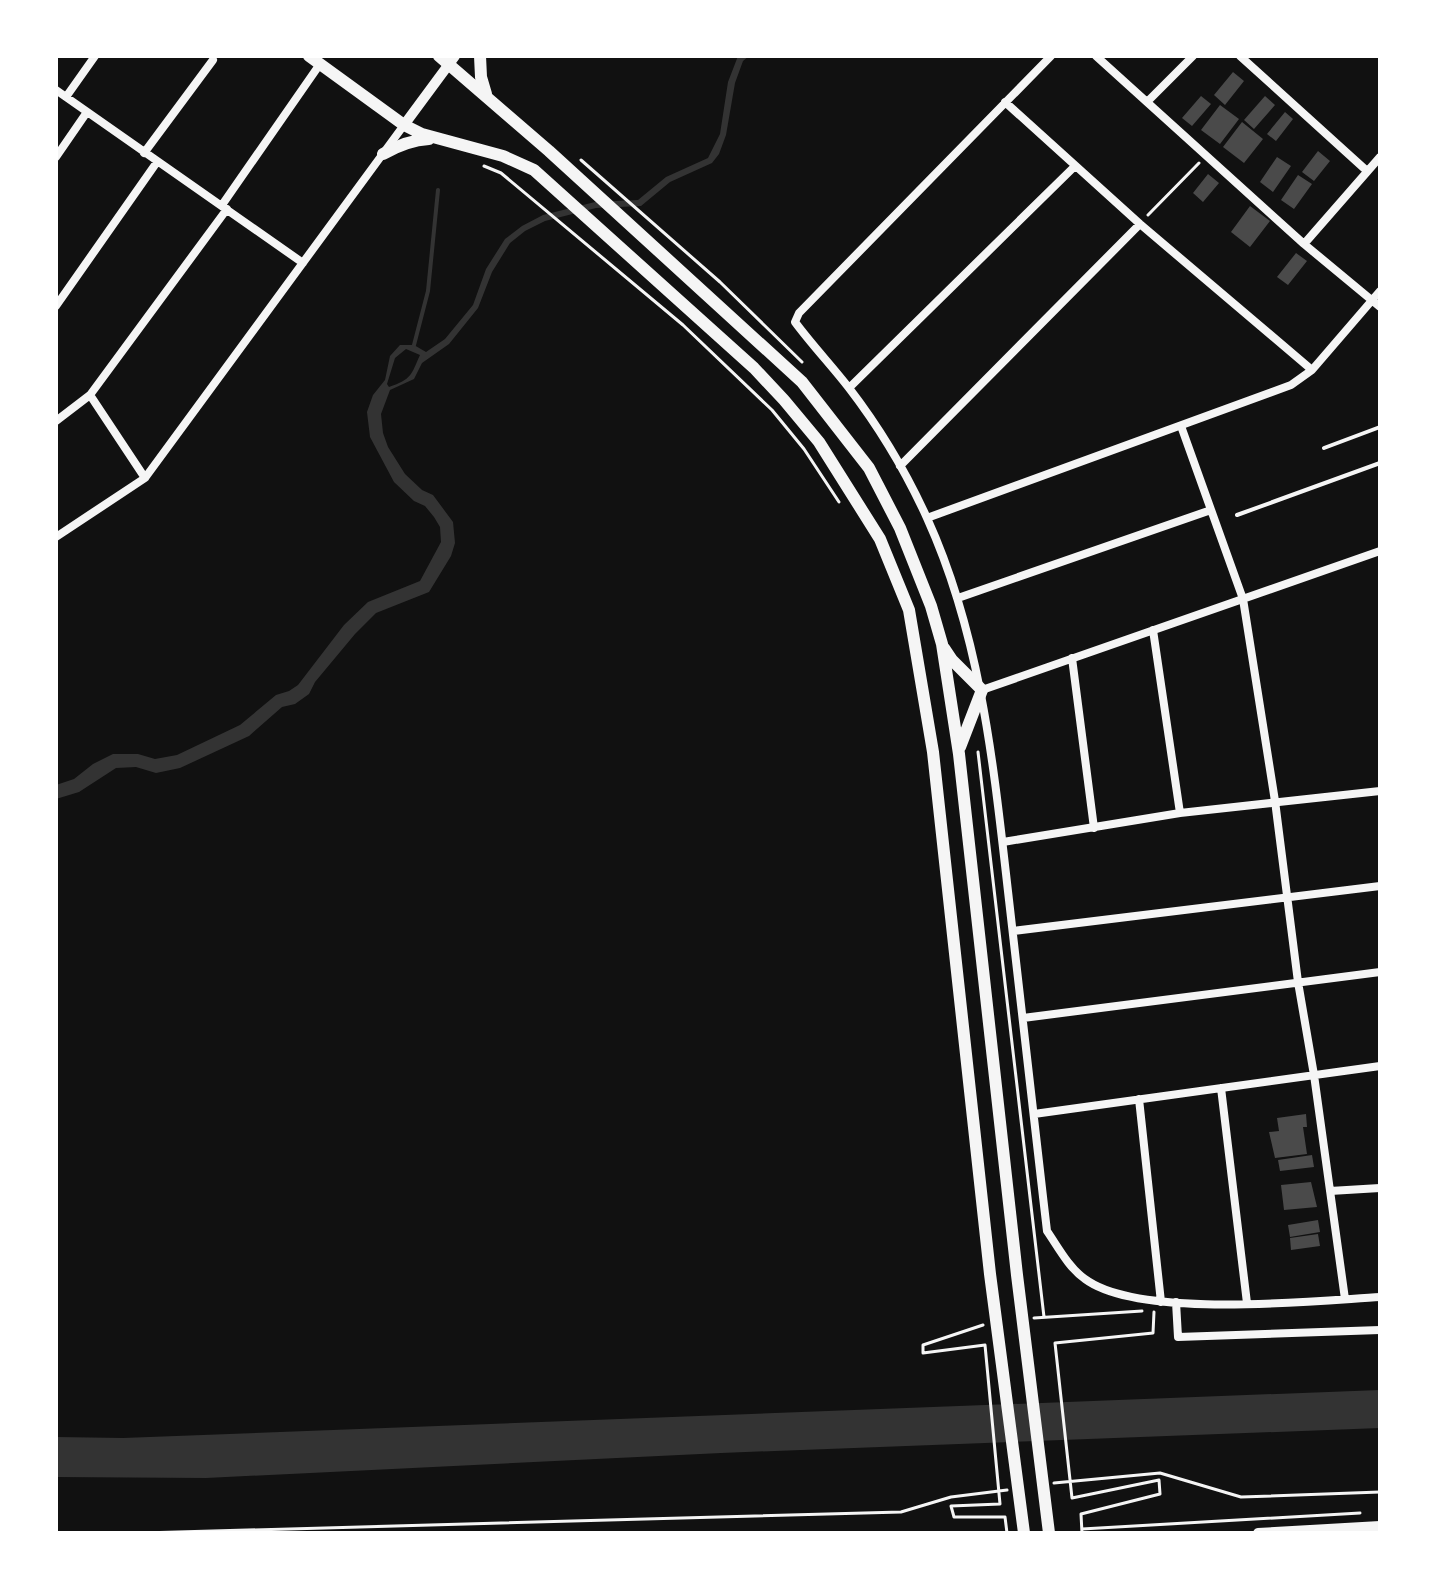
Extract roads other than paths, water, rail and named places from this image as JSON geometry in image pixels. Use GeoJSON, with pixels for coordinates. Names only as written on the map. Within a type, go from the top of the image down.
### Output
{"type":"FeatureCollection","features":[{"type":"Feature","properties":{"kind":"main road"},"geometry":{"type":"LineString","coordinates":[[480,56],[481,77],[490,100]]}},
{"type":"Feature","properties":{"kind":"main road"},"geometry":{"type":"LineString","coordinates":[[448,59],[802,382],[869,468],[900,528],[931,606],[942,644],[959,754],[1049,1533]]}},
{"type":"Feature","properties":{"kind":"main road"},"geometry":{"type":"LineString","coordinates":[[314,60],[404,125],[440,139],[503,156],[534,170],[754,368],[819,442],[880,539],[909,610],[933,752],[990,1274],[1024,1533]]}},
{"type":"Feature","properties":{"kind":"main road"},"geometry":{"type":"LineString","coordinates":[[383,154],[418,140],[440,139]]}},
{"type":"Feature","properties":{"kind":"main road"},"geometry":{"type":"LineString","coordinates":[[942,644],[952,660],[982,690],[964,732],[959,754]]}},
{"type":"Feature","properties":{"kind":"street"},"geometry":{"type":"LineString","coordinates":[[66,97],[95,56]]}},
{"type":"Feature","properties":{"kind":"street"},"geometry":{"type":"LineString","coordinates":[[1051,56],[799,313],[795,322],[849,388],[900,466],[927,518],[958,598],[982,690],[1003,842],[1047,1231],[1084,1279],[1112,1294],[1158,1301],[1247,1303],[1380,1297]]}},
{"type":"Feature","properties":{"kind":"street"},"geometry":{"type":"LineString","coordinates":[[1096,56],[1304,244],[1380,307]]}},
{"type":"Feature","properties":{"kind":"street"},"geometry":{"type":"LineString","coordinates":[[1148,101],[1193,56]]}},
{"type":"Feature","properties":{"kind":"street"},"geometry":{"type":"LineString","coordinates":[[1240,56],[1367,171]]}},
{"type":"Feature","properties":{"kind":"street"},"geometry":{"type":"LineString","coordinates":[[56,537],[145,478],[404,125],[448,59]]}},
{"type":"Feature","properties":{"kind":"street"},"geometry":{"type":"LineString","coordinates":[[144,153],[213,60]]}},
{"type":"Feature","properties":{"kind":"street"},"geometry":{"type":"LineString","coordinates":[[56,421],[90,395],[224,207],[314,60]]}},
{"type":"Feature","properties":{"kind":"street"},"geometry":{"type":"LineString","coordinates":[[56,90],[303,263]]}},
{"type":"Feature","properties":{"kind":"street"},"geometry":{"type":"LineString","coordinates":[[1005,102],[1074,167],[1312,370]]}},
{"type":"Feature","properties":{"kind":"street"},"geometry":{"type":"LineString","coordinates":[[56,157],[87,112]]}},
{"type":"Feature","properties":{"kind":"street"},"geometry":{"type":"LineString","coordinates":[[1304,244],[1380,157]]}},
{"type":"Feature","properties":{"kind":"street"},"geometry":{"type":"LineString","coordinates":[[56,306],[157,162]]}},
{"type":"Feature","properties":{"kind":"street"},"geometry":{"type":"LineString","coordinates":[[849,388],[1074,167]]}},
{"type":"Feature","properties":{"kind":"street"},"geometry":{"type":"LineString","coordinates":[[900,466],[1140,224]]}},
{"type":"Feature","properties":{"kind":"street"},"geometry":{"type":"LineString","coordinates":[[927,518],[1291,385],[1312,370],[1380,291]]}},
{"type":"Feature","properties":{"kind":"street"},"geometry":{"type":"LineString","coordinates":[[90,395],[145,478]]}},
{"type":"Feature","properties":{"kind":"street"},"geometry":{"type":"LineString","coordinates":[[1181,426],[1243,599],[1275,801],[1298,982],[1345,1299]]}},
{"type":"Feature","properties":{"kind":"street"},"geometry":{"type":"LineString","coordinates":[[958,598],[1211,510]]}},
{"type":"Feature","properties":{"kind":"street"},"geometry":{"type":"LineString","coordinates":[[982,690],[1380,551]]}},
{"type":"Feature","properties":{"kind":"street"},"geometry":{"type":"LineString","coordinates":[[1153,630],[1180,813]]}},
{"type":"Feature","properties":{"kind":"street"},"geometry":{"type":"LineString","coordinates":[[1072,658],[1094,828]]}},
{"type":"Feature","properties":{"kind":"street"},"geometry":{"type":"LineString","coordinates":[[1003,842],[1180,813],[1380,791]]}},
{"type":"Feature","properties":{"kind":"street"},"geometry":{"type":"LineString","coordinates":[[1013,931],[1380,886]]}},
{"type":"Feature","properties":{"kind":"street"},"geometry":{"type":"LineString","coordinates":[[1023,1018],[1380,972]]}},
{"type":"Feature","properties":{"kind":"street"},"geometry":{"type":"LineString","coordinates":[[1034,1114],[1380,1066]]}},
{"type":"Feature","properties":{"kind":"street"},"geometry":{"type":"LineString","coordinates":[[1221,1088],[1247,1303]]}},
{"type":"Feature","properties":{"kind":"street"},"geometry":{"type":"LineString","coordinates":[[1139,1099],[1158,1301]]}},
{"type":"Feature","properties":{"kind":"street"},"geometry":{"type":"LineString","coordinates":[[1330,1191],[1380,1188]]}},
{"type":"Feature","properties":{"kind":"street"},"geometry":{"type":"LineString","coordinates":[[1176,1302],[1178,1337],[1380,1330]]}},
{"type":"Feature","properties":{"kind":"street"},"geometry":{"type":"LineString","coordinates":[[1258,1533],[1380,1526]]}},
{"type":"Feature","properties":{"kind":"lane"},"geometry":{"type":"LineString","coordinates":[[1324,448],[1380,427]]}},
{"type":"Feature","properties":{"kind":"lane"},"geometry":{"type":"LineString","coordinates":[[1237,515],[1380,463]]}},
{"type":"Feature","properties":{"kind":"waterway"},"geometry":{"type":"LineString","coordinates":[[414,345],[428,291],[438,190]]}}]}
